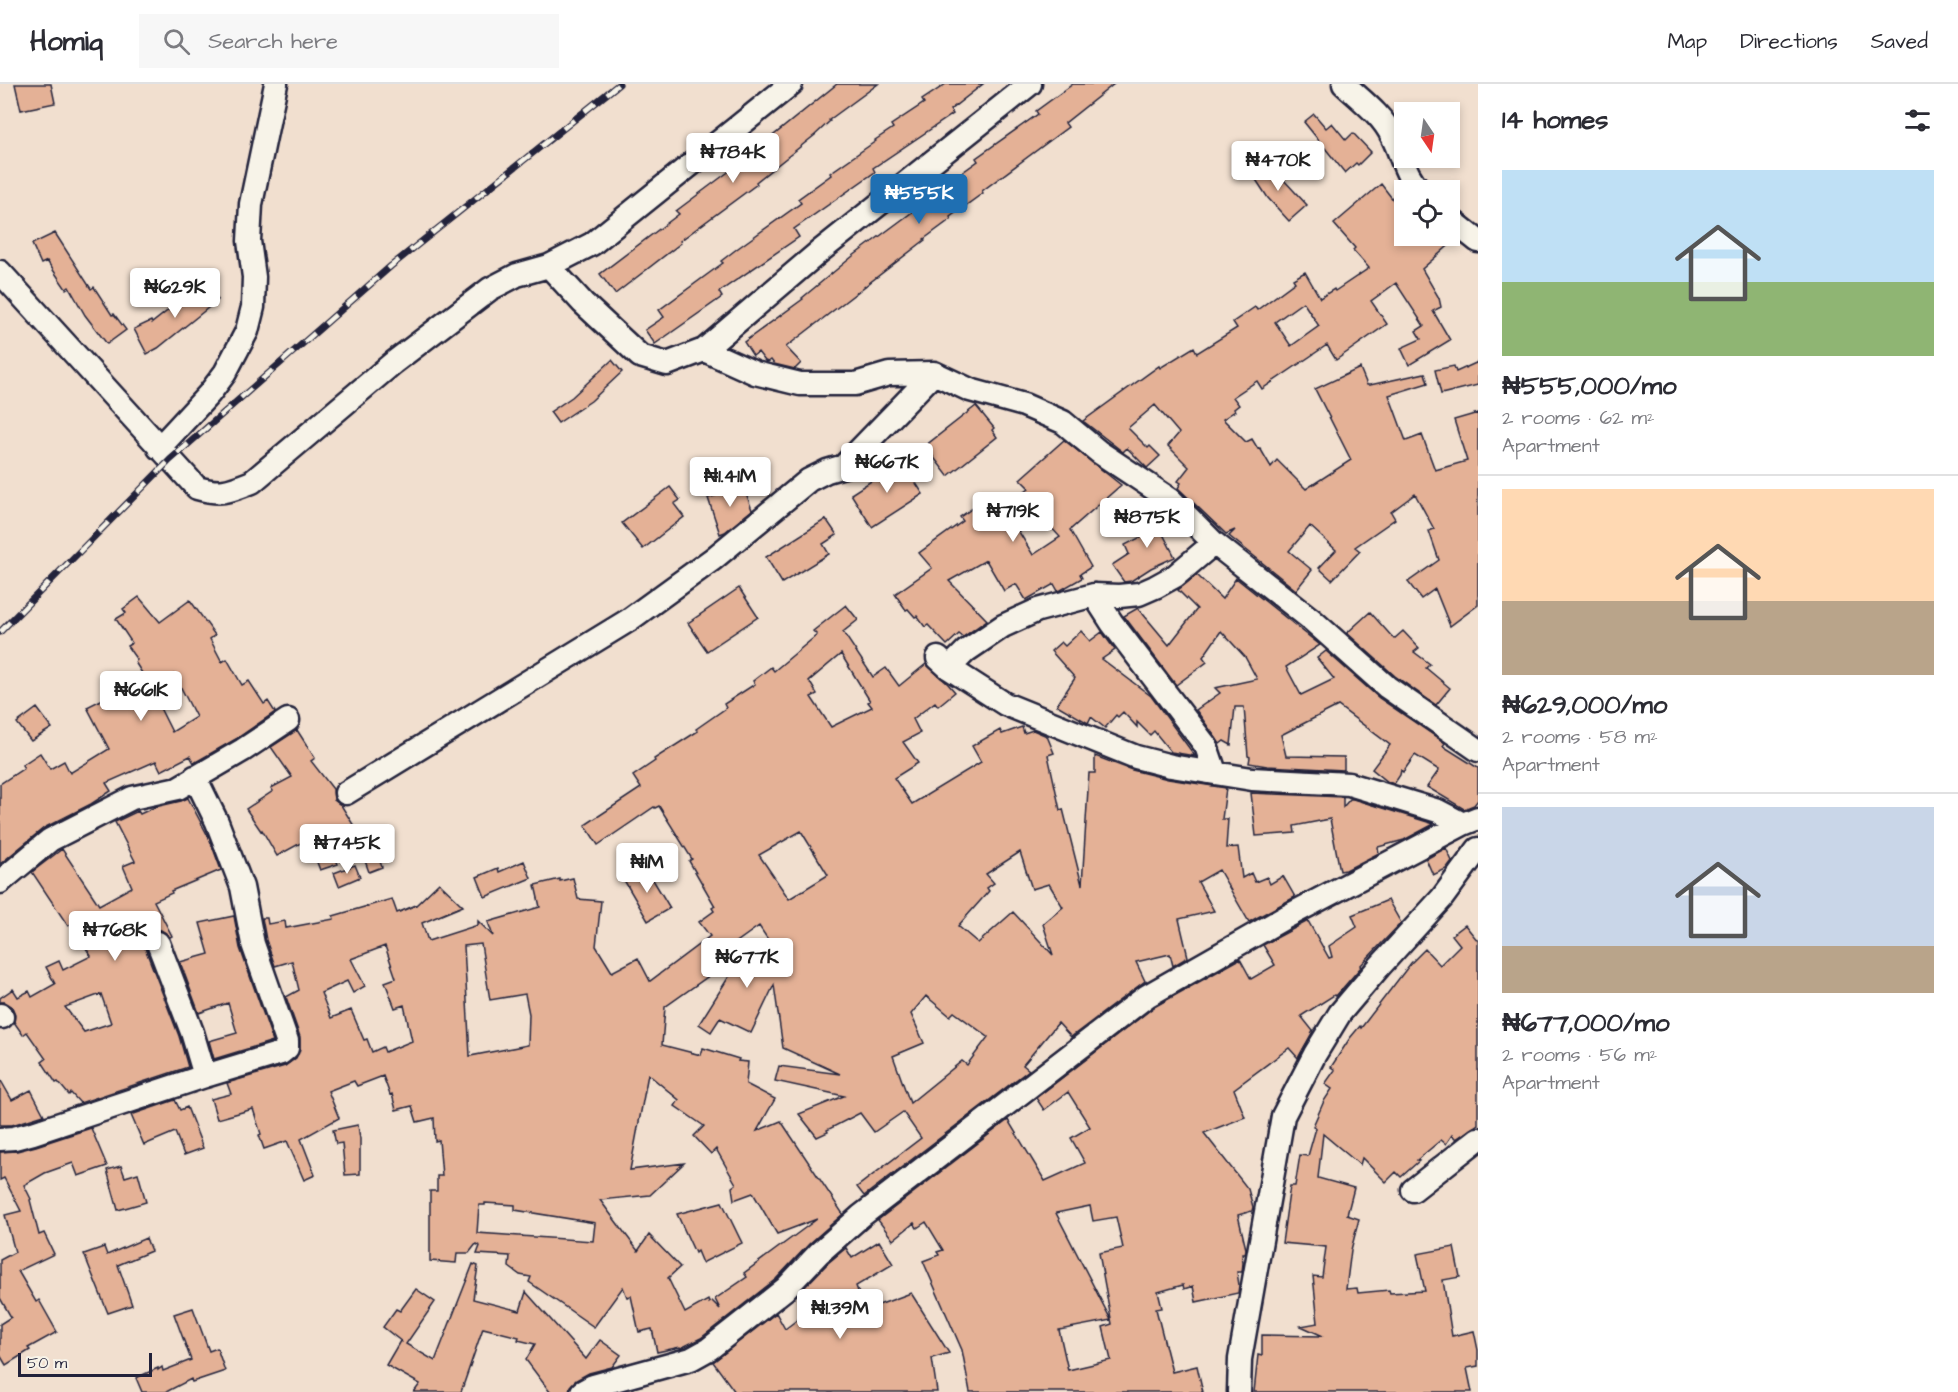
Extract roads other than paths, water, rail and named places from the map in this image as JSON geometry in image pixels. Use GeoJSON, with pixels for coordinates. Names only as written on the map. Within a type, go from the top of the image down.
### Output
{"type":"FeatureCollection","features":[{"type":"Feature","properties":{"kind":"street"},"geometry":{"type":"LineString","coordinates":[[159,448],[209,394],[225,373],[247,331],[253,308],[254,277],[249,241],[251,204],[276,84]]}},
{"type":"Feature","properties":{"kind":"street"},"geometry":{"type":"LineString","coordinates":[[0,272],[197,488],[212,492],[228,492],[252,482],[393,363],[490,289],[517,275],[549,266],[592,244],[791,84]]}},
{"type":"Feature","properties":{"kind":"street"},"geometry":{"type":"LineString","coordinates":[[549,266],[583,303],[640,356],[667,364],[704,350],[819,252],[1030,84]]}},
{"type":"Feature","properties":{"kind":"street"},"geometry":{"type":"LineString","coordinates":[[1344,84],[1384,122],[1411,180]]}},
{"type":"Feature","properties":{"kind":"street"},"geometry":{"type":"LineString","coordinates":[[1460,227],[1478,241]]}},
{"type":"Feature","properties":{"kind":"street"},"geometry":{"type":"LineString","coordinates":[[704,350],[755,373],[800,384],[855,384],[889,374],[934,373],[970,390],[1024,405],[1063,422],[1099,452],[1170,500],[1214,543],[1312,620],[1387,687],[1478,750]]}},
{"type":"Feature","properties":{"kind":"street"},"geometry":{"type":"LineString","coordinates":[[346,793],[629,620],[713,559],[809,480],[844,466],[934,373]]}},
{"type":"Feature","properties":{"kind":"street"},"geometry":{"type":"LineString","coordinates":[[1214,543],[1174,576],[1155,587],[1139,594],[1119,597],[1094,595],[1038,610],[1003,626],[944,663],[1005,704],[1136,757],[1171,766],[1252,779],[1349,784],[1470,821]]}},
{"type":"Feature","properties":{"kind":"street"},"geometry":{"type":"LineString","coordinates":[[1094,595],[1112,623],[1206,746],[1215,772]]}},
{"type":"Feature","properties":{"kind":"street"},"geometry":{"type":"LineString","coordinates":[[0,882],[50,840],[132,798],[178,788],[243,750],[288,720]]}},
{"type":"Feature","properties":{"kind":"street"},"geometry":{"type":"LineString","coordinates":[[0,1139],[33,1133],[281,1053],[287,1048],[287,1041],[253,944],[242,887],[217,822],[195,777]]}},
{"type":"Feature","properties":{"kind":"street"},"geometry":{"type":"LineString","coordinates":[[582,1392],[593,1386],[691,1359],[709,1349],[785,1289],[819,1253],[861,1216],[1147,996],[1286,917],[1470,821]]}},
{"type":"Feature","properties":{"kind":"street"},"geometry":{"type":"LineString","coordinates":[[1239,1392],[1240,1359],[1283,1116],[1340,1013],[1442,898],[1478,849]]}},
{"type":"Feature","properties":{"kind":"street"},"geometry":{"type":"LineString","coordinates":[[158,943],[192,1032],[205,1076]]}},
{"type":"Feature","properties":{"kind":"street"},"geometry":{"type":"LineString","coordinates":[[1413,1190],[1478,1139]]}},
{"type":"Feature","properties":{"kind":"railway"},"geometry":{"type":"LineString","coordinates":[[0,632],[170,460],[391,266],[619,84]]}}]}
